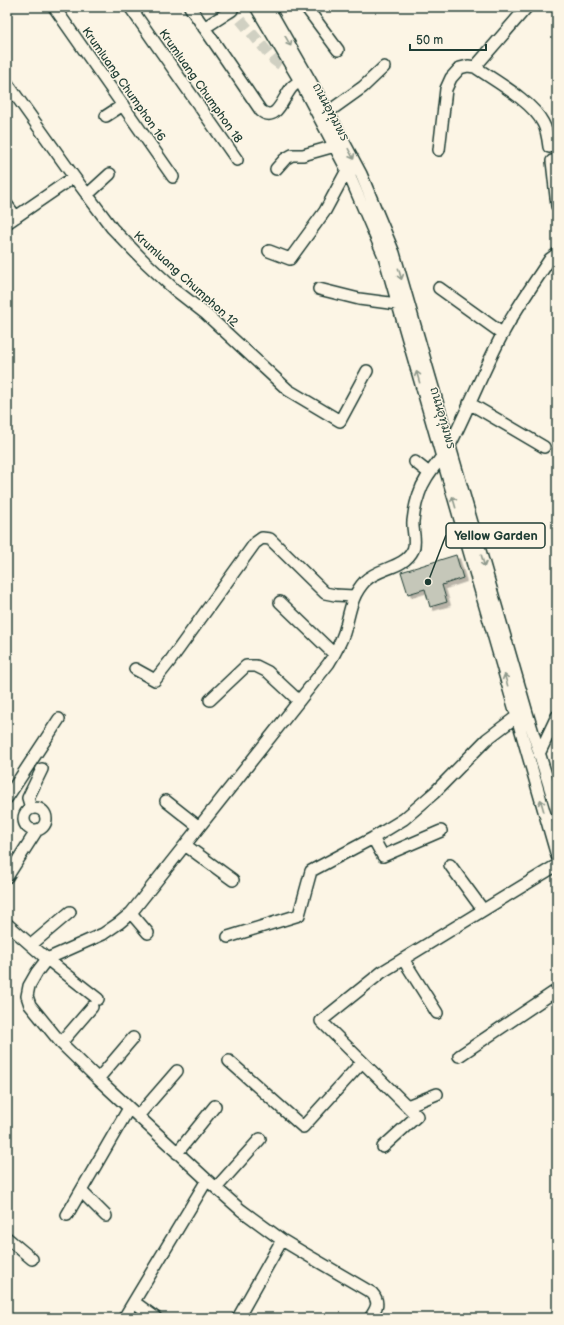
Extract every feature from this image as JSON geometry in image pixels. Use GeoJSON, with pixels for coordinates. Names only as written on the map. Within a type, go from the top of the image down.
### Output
{"type":"FeatureCollection","features":[{"type":"Feature","properties":{"kind":"street","name":"Krumluang Chumphon 16"},"geometry":{"type":"LineString","coordinates":[[54,7],[173,177]]}},
{"type":"Feature","properties":{"kind":"street","name":"Krumluang Chumphon 18"},"geometry":{"type":"LineString","coordinates":[[130,7],[237,160]]}},
{"type":"Feature","properties":{"kind":"street"},"geometry":{"type":"LineString","coordinates":[[190,7],[261,111],[266,115],[270,115],[276,111],[292,87],[300,81]]}},
{"type":"Feature","properties":{"kind":"street","name":"ถนนอุทุมพร"},"geometry":{"type":"LineString","coordinates":[[256,7],[300,81],[335,146],[384,256],[557,856]]}},
{"type":"Feature","properties":{"kind":"street","name":"ถนนอุทุมพร"},"geometry":{"type":"LineString","coordinates":[[268,7],[328,112],[361,174],[394,253],[539,754],[557,811]]}},
{"type":"Feature","properties":{"kind":"street"},"geometry":{"type":"LineString","coordinates":[[306,7],[338,50]]}},
{"type":"Feature","properties":{"kind":"street"},"geometry":{"type":"LineString","coordinates":[[475,67],[527,7]]}},
{"type":"Feature","properties":{"kind":"street"},"geometry":{"type":"LineString","coordinates":[[204,28],[232,10]]}},
{"type":"Feature","properties":{"kind":"street"},"geometry":{"type":"LineString","coordinates":[[439,150],[446,89],[451,78],[460,68],[468,66],[475,67],[523,100],[536,112],[543,123],[549,147]]}},
{"type":"Feature","properties":{"kind":"street"},"geometry":{"type":"LineString","coordinates":[[328,112],[363,87],[384,67]]}},
{"type":"Feature","properties":{"kind":"street","name":"Krumluang Chumphon 12"},"geometry":{"type":"LineString","coordinates":[[7,83],[112,228],[174,289],[206,314],[288,390],[340,420],[367,371]]}},
{"type":"Feature","properties":{"kind":"street"},"geometry":{"type":"LineString","coordinates":[[106,116],[123,105]]}},
{"type":"Feature","properties":{"kind":"street"},"geometry":{"type":"LineString","coordinates":[[276,169],[285,159],[292,155],[303,155],[335,146]]}},
{"type":"Feature","properties":{"kind":"street"},"geometry":{"type":"LineString","coordinates":[[552,161],[557,206]]}},
{"type":"Feature","properties":{"kind":"street"},"geometry":{"type":"LineString","coordinates":[[269,251],[290,259],[325,211],[347,170]]}},
{"type":"Feature","properties":{"kind":"street"},"geometry":{"type":"LineString","coordinates":[[87,195],[110,174]]}},
{"type":"Feature","properties":{"kind":"street"},"geometry":{"type":"LineString","coordinates":[[7,205],[12,220],[74,177]]}},
{"type":"Feature","properties":{"kind":"street"},"geometry":{"type":"LineString","coordinates":[[370,1318],[377,1303],[376,1298],[372,1293],[282,1240],[241,1210],[177,1153],[61,1043],[30,1005],[27,996],[29,986],[47,959],[103,934],[131,913],[329,663],[344,632],[351,602],[365,581],[372,576],[398,565],[410,555],[415,542],[413,521],[419,494],[429,473],[450,444],[503,334],[517,309],[550,259],[557,254]]}},
{"type":"Feature","properties":{"kind":"street"},"geometry":{"type":"LineString","coordinates":[[439,288],[503,334]]}},
{"type":"Feature","properties":{"kind":"street"},"geometry":{"type":"LineString","coordinates":[[319,289],[359,299],[397,304]]}},
{"type":"Feature","properties":{"kind":"street"},"geometry":{"type":"LineString","coordinates":[[469,403],[544,447]]}},
{"type":"Feature","properties":{"kind":"street"},"geometry":{"type":"LineString","coordinates":[[415,462],[429,473]]}},
{"type":"Feature","properties":{"kind":"street"},"geometry":{"type":"LineString","coordinates":[[135,669],[154,680],[170,661],[255,543],[262,538],[270,539],[325,593],[354,596]]}},
{"type":"Feature","properties":{"kind":"street"},"geometry":{"type":"LineString","coordinates":[[280,602],[334,654]]}},
{"type":"Feature","properties":{"kind":"street"},"geometry":{"type":"LineString","coordinates":[[210,700],[246,666],[256,666],[268,672],[298,701]]}},
{"type":"Feature","properties":{"kind":"street"},"geometry":{"type":"LineString","coordinates":[[539,754],[557,716]]}},
{"type":"Feature","properties":{"kind":"street"},"geometry":{"type":"LineString","coordinates":[[228,937],[299,915],[311,871],[373,838],[404,819],[434,793],[488,739],[516,717]]}},
{"type":"Feature","properties":{"kind":"street"},"geometry":{"type":"LineString","coordinates":[[7,798],[59,719]]}},
{"type":"Feature","properties":{"kind":"street"},"geometry":{"type":"LineString","coordinates":[[31,808],[28,798],[42,769]]}},
{"type":"Feature","properties":{"kind":"street"},"geometry":{"type":"LineString","coordinates":[[166,801],[199,827]]}},
{"type":"Feature","properties":{"kind":"street"},"geometry":{"type":"LineString","coordinates":[[7,877],[37,830],[44,825],[46,816],[40,809],[31,808],[24,816],[24,822],[31,829],[37,830]]}},
{"type":"Feature","properties":{"kind":"street"},"geometry":{"type":"LineString","coordinates":[[373,838],[383,856],[441,831]]}},
{"type":"Feature","properties":{"kind":"street"},"geometry":{"type":"LineString","coordinates":[[185,845],[234,880]]}},
{"type":"Feature","properties":{"kind":"street"},"geometry":{"type":"LineString","coordinates":[[450,865],[483,910]]}},
{"type":"Feature","properties":{"kind":"street"},"geometry":{"type":"LineString","coordinates":[[383,1148],[417,1116],[321,1021],[382,972],[557,865]]}},
{"type":"Feature","properties":{"kind":"street"},"geometry":{"type":"LineString","coordinates":[[32,945],[70,912]]}},
{"type":"Feature","properties":{"kind":"street"},"geometry":{"type":"LineString","coordinates":[[131,913],[148,933]]}},
{"type":"Feature","properties":{"kind":"street"},"geometry":{"type":"LineString","coordinates":[[8,927],[32,945],[95,1003],[61,1043]]}},
{"type":"Feature","properties":{"kind":"street"},"geometry":{"type":"LineString","coordinates":[[403,959],[438,1012]]}},
{"type":"Feature","properties":{"kind":"street"},"geometry":{"type":"LineString","coordinates":[[459,1056],[557,990]]}},
{"type":"Feature","properties":{"kind":"street"},"geometry":{"type":"LineString","coordinates":[[98,1078],[133,1038]]}},
{"type":"Feature","properties":{"kind":"street"},"geometry":{"type":"LineString","coordinates":[[229,1061],[302,1127],[362,1062]]}},
{"type":"Feature","properties":{"kind":"street"},"geometry":{"type":"LineString","coordinates":[[138,1116],[177,1071]]}},
{"type":"Feature","properties":{"kind":"street"},"geometry":{"type":"LineString","coordinates":[[407,1106],[437,1094]]}},
{"type":"Feature","properties":{"kind":"street"},"geometry":{"type":"LineString","coordinates":[[177,1153],[215,1106]]}},
{"type":"Feature","properties":{"kind":"street"},"geometry":{"type":"LineString","coordinates":[[67,1215],[129,1108]]}},
{"type":"Feature","properties":{"kind":"street"},"geometry":{"type":"LineString","coordinates":[[216,1188],[260,1139]]}},
{"type":"Feature","properties":{"kind":"street"},"geometry":{"type":"LineString","coordinates":[[124,1318],[207,1180]]}},
{"type":"Feature","properties":{"kind":"street"},"geometry":{"type":"LineString","coordinates":[[81,1191],[106,1216]]}},
{"type":"Feature","properties":{"kind":"street"},"geometry":{"type":"LineString","coordinates":[[7,1238],[32,1259]]}},
{"type":"Feature","properties":{"kind":"street"},"geometry":{"type":"LineString","coordinates":[[238,1318],[282,1240]]}},
{"type":"Feature","properties":{"kind":"street"},"geometry":{"type":"LineString","coordinates":[[134,1302],[156,1318]]}},
{"type":"Feature","properties":{"kind":"building"},"geometry":{"type":"Polygon","coordinates":[[[456,555],[463,578],[442,585],[447,602],[430,607],[425,589],[408,594],[401,572],[456,555]]]}},
{"type":"Feature","properties":{"kind":"tunnel"},"geometry":{"type":"LineString","coordinates":[[230,7],[274,60],[281,65],[291,67]]}},
{"type":"Feature","properties":{"kind":"place","name":"Yellow Garden"},"geometry":{"type":"Point","coordinates":[428,582]}}]}
